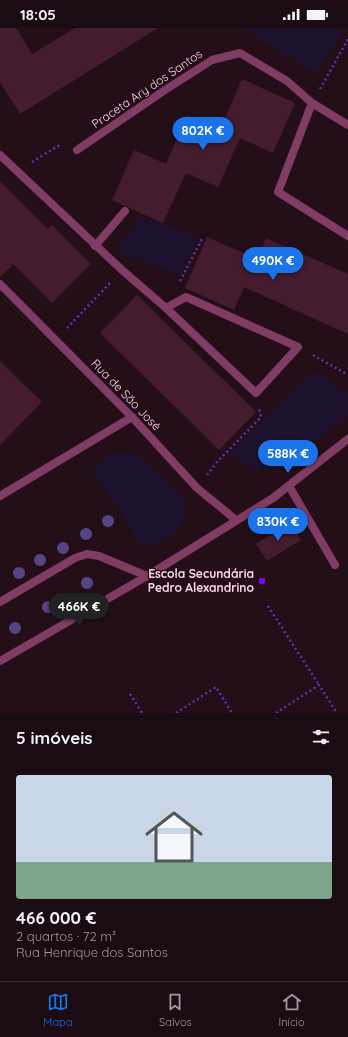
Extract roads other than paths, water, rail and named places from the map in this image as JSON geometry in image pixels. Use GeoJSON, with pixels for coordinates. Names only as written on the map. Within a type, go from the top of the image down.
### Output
{"type":"FeatureCollection","features":[{"type":"Feature","properties":{"kind":"street","name":"Praceta Ary dos Santos"},"geometry":{"type":"LineString","coordinates":[[77,150],[212,60],[240,53],[287,81],[312,103],[348,125]]}},
{"type":"Feature","properties":{"kind":"street"},"geometry":{"type":"LineString","coordinates":[[312,103],[278,192],[348,236]]}},
{"type":"Feature","properties":{"kind":"street"},"geometry":{"type":"LineString","coordinates":[[0,155],[95,246],[166,308],[256,393],[298,347],[186,297],[166,308]]}},
{"type":"Feature","properties":{"kind":"street"},"geometry":{"type":"LineString","coordinates":[[95,246],[125,211]]}},
{"type":"Feature","properties":{"kind":"street","name":"Rua de São José"},"geometry":{"type":"LineString","coordinates":[[0,284],[132,417],[198,488],[236,520]]}},
{"type":"Feature","properties":{"kind":"street"},"geometry":{"type":"LineString","coordinates":[[0,496],[132,417]]}},
{"type":"Feature","properties":{"kind":"street"},"geometry":{"type":"LineString","coordinates":[[0,661],[147,576],[273,498],[348,439]]}},
{"type":"Feature","properties":{"kind":"street"},"geometry":{"type":"LineString","coordinates":[[289,486],[335,565]]}},
{"type":"Feature","properties":{"kind":"street"},"geometry":{"type":"LineString","coordinates":[[0,602],[76,558],[87,554],[99,556],[147,576]]}},
{"type":"Feature","properties":{"kind":"place","name":"Escola Secundária Pedro Alexandrino"},"geometry":{"type":"Point","coordinates":[262,581]}}]}
